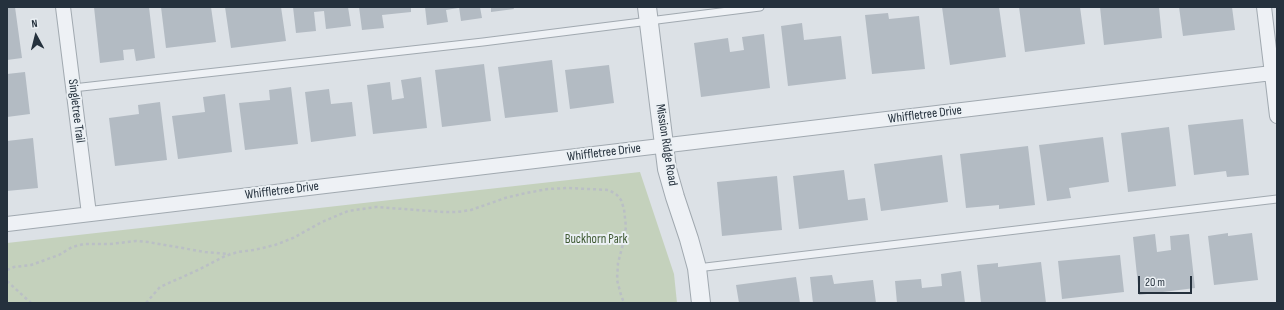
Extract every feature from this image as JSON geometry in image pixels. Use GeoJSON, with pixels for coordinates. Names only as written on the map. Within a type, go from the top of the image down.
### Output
{"type":"FeatureCollection","features":[{"type":"Feature","properties":{"kind":"street","name":"Singletree Trail"},"geometry":{"type":"LineString","coordinates":[[63,7],[88,214]]}},
{"type":"Feature","properties":{"kind":"street"},"geometry":{"type":"LineString","coordinates":[[1264,7],[1277,116]]}},
{"type":"Feature","properties":{"kind":"street","name":"Mission Ridge Road"},"geometry":{"type":"LineString","coordinates":[[648,14],[668,169],[675,198],[697,268],[701,303]]}},
{"type":"Feature","properties":{"kind":"street","name":"Whiffletree Drive"},"geometry":{"type":"LineString","coordinates":[[7,224],[1272,73]]}},
{"type":"Feature","properties":{"kind":"lane"},"geometry":{"type":"LineString","coordinates":[[73,88],[483,42],[648,14],[760,7]]}},
{"type":"Feature","properties":{"kind":"lane"},"geometry":{"type":"LineString","coordinates":[[697,268],[1277,199]]}},
{"type":"Feature","properties":{"kind":"path"},"geometry":{"type":"LineString","coordinates":[[146,303],[155,292],[165,284],[193,273],[225,256],[275,245],[293,238],[335,216],[362,208],[376,207],[457,212],[470,210],[526,193],[548,189],[568,188],[609,190],[617,195],[621,200],[625,218],[625,236],[617,271],[618,288],[624,303]]}},
{"type":"Feature","properties":{"kind":"path"},"geometry":{"type":"LineString","coordinates":[[7,270],[14,267],[31,265],[59,255],[72,247],[84,244],[110,244],[136,241],[205,252],[234,253]]}},
{"type":"Feature","properties":{"kind":"path"},"geometry":{"type":"LineString","coordinates":[[7,281],[31,303]]}},
{"type":"Feature","properties":{"kind":"green space","name":"Buckhorn Park"},"geometry":{"type":"Polygon","coordinates":[[[640,172],[674,274],[677,303],[7,303],[7,243],[640,172]]]}},
{"type":"Feature","properties":{"kind":"building"},"geometry":{"type":"Polygon","coordinates":[[[15,7],[22,58],[7,60],[7,8],[15,7]]]}},
{"type":"Feature","properties":{"kind":"building"},"geometry":{"type":"Polygon","coordinates":[[[94,7],[149,7],[155,58],[136,61],[134,49],[123,50],[124,60],[100,63],[94,7]]]}},
{"type":"Feature","properties":{"kind":"building"},"geometry":{"type":"Polygon","coordinates":[[[161,7],[211,7],[216,42],[166,48],[161,7]]]}},
{"type":"Feature","properties":{"kind":"building"},"geometry":{"type":"Polygon","coordinates":[[[225,7],[281,7],[286,41],[231,48],[225,7]]]}},
{"type":"Feature","properties":{"kind":"building"},"geometry":{"type":"Polygon","coordinates":[[[293,7],[348,7],[351,26],[326,29],[324,11],[314,12],[316,31],[296,33],[293,7]]]}},
{"type":"Feature","properties":{"kind":"building"},"geometry":{"type":"Polygon","coordinates":[[[359,7],[411,7],[411,12],[382,15],[384,28],[362,30],[359,7]]]}},
{"type":"Feature","properties":{"kind":"building"},"geometry":{"type":"Polygon","coordinates":[[[425,7],[458,8],[446,10],[448,22],[427,25],[425,7]]]}},
{"type":"Feature","properties":{"kind":"building"},"geometry":{"type":"Polygon","coordinates":[[[459,7],[480,7],[482,18],[461,21],[459,7]]]}},
{"type":"Feature","properties":{"kind":"building"},"geometry":{"type":"Polygon","coordinates":[[[491,7],[513,7],[514,9],[491,12],[491,7]]]}},
{"type":"Feature","properties":{"kind":"building"},"geometry":{"type":"Polygon","coordinates":[[[942,7],[999,7],[1006,57],[950,65],[942,7]]]}},
{"type":"Feature","properties":{"kind":"building"},"geometry":{"type":"Polygon","coordinates":[[[1019,7],[1080,7],[1085,44],[1025,52],[1019,7]]]}},
{"type":"Feature","properties":{"kind":"building"},"geometry":{"type":"Polygon","coordinates":[[[1100,7],[1159,7],[1162,38],[1104,45],[1100,7]]]}},
{"type":"Feature","properties":{"kind":"building"},"geometry":{"type":"Polygon","coordinates":[[[1179,7],[1232,7],[1235,30],[1183,36],[1179,7]]]}},
{"type":"Feature","properties":{"kind":"building"},"geometry":{"type":"Polygon","coordinates":[[[888,13],[889,19],[919,16],[925,69],[872,74],[865,15],[888,13]]]}},
{"type":"Feature","properties":{"kind":"building"},"geometry":{"type":"Polygon","coordinates":[[[802,23],[804,40],[841,36],[846,79],[788,86],[781,26],[802,23]]]}},
{"type":"Feature","properties":{"kind":"building"},"geometry":{"type":"Polygon","coordinates":[[[764,34],[770,88],[701,97],[694,43],[728,38],[730,52],[744,50],[742,37],[764,34]]]}},
{"type":"Feature","properties":{"kind":"building"},"geometry":{"type":"Polygon","coordinates":[[[552,60],[558,112],[505,118],[498,67],[552,60]]]}},
{"type":"Feature","properties":{"kind":"building"},"geometry":{"type":"Polygon","coordinates":[[[484,64],[491,121],[442,127],[435,70],[484,64]]]}},
{"type":"Feature","properties":{"kind":"building"},"geometry":{"type":"Polygon","coordinates":[[[609,65],[614,103],[570,109],[565,70],[609,65]]]}},
{"type":"Feature","properties":{"kind":"building"},"geometry":{"type":"Polygon","coordinates":[[[25,72],[30,114],[7,117],[7,74],[25,72]]]}},
{"type":"Feature","properties":{"kind":"building"},"geometry":{"type":"Polygon","coordinates":[[[421,77],[427,128],[373,134],[367,85],[390,82],[392,100],[404,98],[401,80],[421,77]]]}},
{"type":"Feature","properties":{"kind":"building"},"geometry":{"type":"Polygon","coordinates":[[[291,87],[298,144],[245,150],[239,103],[270,100],[269,90],[291,87]]]}},
{"type":"Feature","properties":{"kind":"building"},"geometry":{"type":"Polygon","coordinates":[[[329,89],[331,104],[352,102],[356,136],[311,142],[305,92],[329,89]]]}},
{"type":"Feature","properties":{"kind":"building"},"geometry":{"type":"Polygon","coordinates":[[[225,94],[232,152],[178,159],[172,116],[205,112],[203,97],[225,94]]]}},
{"type":"Feature","properties":{"kind":"building"},"geometry":{"type":"Polygon","coordinates":[[[160,102],[167,160],[115,166],[109,118],[139,114],[138,105],[160,102]]]}},
{"type":"Feature","properties":{"kind":"building"},"geometry":{"type":"Polygon","coordinates":[[[1243,119],[1249,175],[1227,177],[1226,171],[1194,175],[1188,125],[1243,119]]]}},
{"type":"Feature","properties":{"kind":"building"},"geometry":{"type":"Polygon","coordinates":[[[1169,127],[1176,186],[1128,192],[1121,133],[1169,127]]]}},
{"type":"Feature","properties":{"kind":"building"},"geometry":{"type":"Polygon","coordinates":[[[1103,137],[1109,182],[1069,188],[1071,198],[1047,201],[1039,145],[1103,137]]]}},
{"type":"Feature","properties":{"kind":"building"},"geometry":{"type":"Polygon","coordinates":[[[33,138],[38,188],[7,191],[7,141],[33,138]]]}},
{"type":"Feature","properties":{"kind":"building"},"geometry":{"type":"Polygon","coordinates":[[[1028,146],[1035,205],[999,209],[999,205],[966,208],[960,154],[1028,146]]]}},
{"type":"Feature","properties":{"kind":"building"},"geometry":{"type":"Polygon","coordinates":[[[942,155],[948,202],[881,211],[874,164],[942,155]]]}},
{"type":"Feature","properties":{"kind":"building"},"geometry":{"type":"Polygon","coordinates":[[[844,170],[848,200],[865,198],[868,220],[799,229],[793,176],[844,170]]]}},
{"type":"Feature","properties":{"kind":"building"},"geometry":{"type":"Polygon","coordinates":[[[777,176],[782,230],[722,236],[717,182],[777,176]]]}},
{"type":"Feature","properties":{"kind":"building"},"geometry":{"type":"Polygon","coordinates":[[[1228,233],[1228,236],[1252,233],[1258,280],[1214,285],[1208,236],[1228,233]]]}},
{"type":"Feature","properties":{"kind":"building"},"geometry":{"type":"Polygon","coordinates":[[[1155,234],[1157,252],[1171,250],[1170,236],[1189,234],[1195,288],[1139,295],[1133,237],[1155,234]]]}},
{"type":"Feature","properties":{"kind":"building"},"geometry":{"type":"Polygon","coordinates":[[[1120,255],[1124,292],[1062,299],[1058,261],[1120,255]]]}},
{"type":"Feature","properties":{"kind":"building"},"geometry":{"type":"Polygon","coordinates":[[[1041,262],[1046,303],[981,303],[977,265],[998,263],[998,267],[1041,262]]]}},
{"type":"Feature","properties":{"kind":"building"},"geometry":{"type":"Polygon","coordinates":[[[961,271],[965,303],[897,303],[895,281],[921,279],[922,288],[942,286],[941,274],[961,271]]]}},
{"type":"Feature","properties":{"kind":"building"},"geometry":{"type":"Polygon","coordinates":[[[832,275],[834,284],[873,280],[876,303],[813,303],[810,277],[832,275]]]}},
{"type":"Feature","properties":{"kind":"building"},"geometry":{"type":"Polygon","coordinates":[[[796,277],[800,303],[739,303],[736,285],[796,277]]]}}]}
